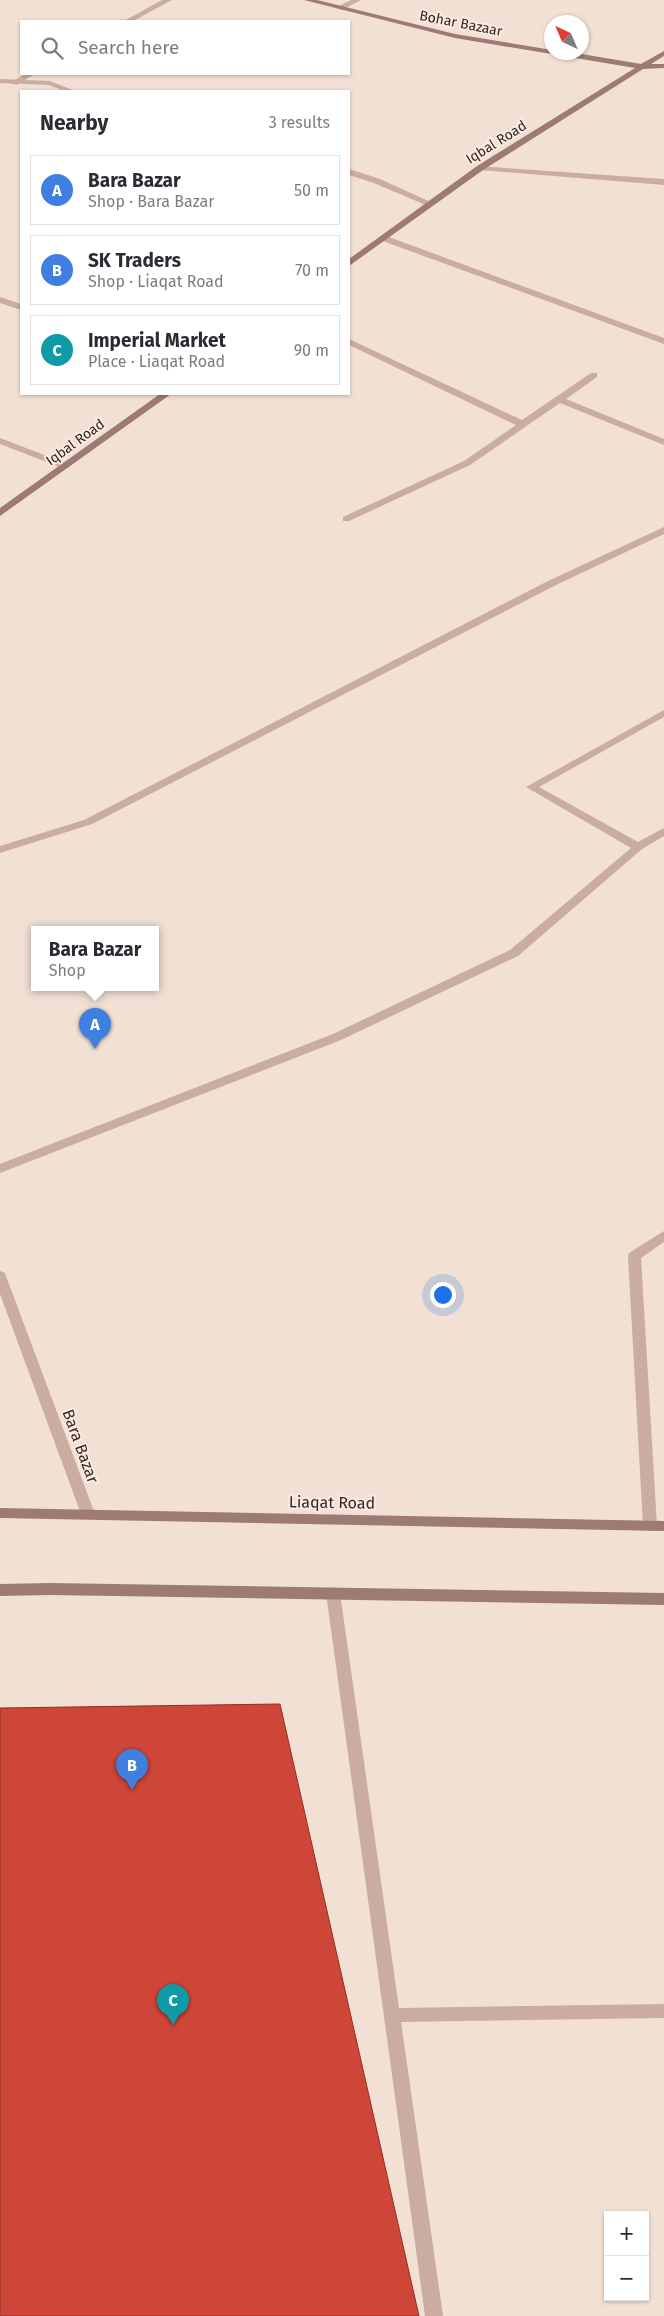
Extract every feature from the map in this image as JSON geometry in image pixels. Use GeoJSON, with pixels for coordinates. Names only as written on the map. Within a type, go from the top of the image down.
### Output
{"type":"FeatureCollection","features":[{"type":"Feature","properties":{"kind":"street"},"geometry":{"type":"LineString","coordinates":[[130,20],[168,0]]}},
{"type":"Feature","properties":{"kind":"street","name":"Bohar Bazaar"},"geometry":{"type":"LineString","coordinates":[[308,0],[455,36],[544,51]]}},
{"type":"Feature","properties":{"kind":"street"},"geometry":{"type":"LineString","coordinates":[[339,8],[357,0]]}},
{"type":"Feature","properties":{"kind":"street","name":"Iqbal Road"},"geometry":{"type":"LineString","coordinates":[[350,262],[480,168],[664,53]]}},
{"type":"Feature","properties":{"kind":"street","name":"Bohar Bazaar"},"geometry":{"type":"LineString","coordinates":[[589,58],[643,67],[664,66]]}},
{"type":"Feature","properties":{"kind":"street"},"geometry":{"type":"LineString","coordinates":[[14,83],[29,75]]}},
{"type":"Feature","properties":{"kind":"street"},"geometry":{"type":"LineString","coordinates":[[0,81],[50,83],[68,90]]}},
{"type":"Feature","properties":{"kind":"street"},"geometry":{"type":"LineString","coordinates":[[480,168],[664,182]]}},
{"type":"Feature","properties":{"kind":"street"},"geometry":{"type":"LineString","coordinates":[[350,172],[370,178],[431,204]]}},
{"type":"Feature","properties":{"kind":"street"},"geometry":{"type":"LineString","coordinates":[[383,238],[664,341]]}},
{"type":"Feature","properties":{"kind":"street"},"geometry":{"type":"LineString","coordinates":[[0,300],[20,307]]}},
{"type":"Feature","properties":{"kind":"street"},"geometry":{"type":"LineString","coordinates":[[350,342],[522,424]]}},
{"type":"Feature","properties":{"kind":"street"},"geometry":{"type":"LineString","coordinates":[[346,519],[467,463],[594,374]]}},
{"type":"Feature","properties":{"kind":"street","name":"Iqbal Road"},"geometry":{"type":"LineString","coordinates":[[0,513],[165,395]]}},
{"type":"Feature","properties":{"kind":"street"},"geometry":{"type":"LineString","coordinates":[[558,400],[664,442]]}},
{"type":"Feature","properties":{"kind":"street"},"geometry":{"type":"LineString","coordinates":[[0,441],[65,466]]}},
{"type":"Feature","properties":{"kind":"street"},"geometry":{"type":"LineString","coordinates":[[0,850],[88,822],[552,583],[664,530]]}},
{"type":"Feature","properties":{"kind":"street"},"geometry":{"type":"LineString","coordinates":[[638,848],[530,787],[664,713]]}},
{"type":"Feature","properties":{"kind":"street"},"geometry":{"type":"LineString","coordinates":[[0,1169],[337,1037],[514,953],[638,848],[664,831]]}},
{"type":"Feature","properties":{"kind":"street"},"geometry":{"type":"LineString","coordinates":[[657,1526],[634,1256],[664,1236]]}},
{"type":"Feature","properties":{"kind":"street","name":"Bara Bazar"},"geometry":{"type":"LineString","coordinates":[[0,1276],[88,1514]]}},
{"type":"Feature","properties":{"kind":"street","name":"Liaqat Road"},"geometry":{"type":"LineString","coordinates":[[0,1513],[657,1526]]}},
{"type":"Feature","properties":{"kind":"street"},"geometry":{"type":"LineString","coordinates":[[0,1590],[664,1599]]}},
{"type":"Feature","properties":{"kind":"street"},"geometry":{"type":"LineString","coordinates":[[333,1594],[434,2316]]}},
{"type":"Feature","properties":{"kind":"street"},"geometry":{"type":"LineString","coordinates":[[392,2015],[664,2011]]}},
{"type":"Feature","properties":{"kind":"building"},"geometry":{"type":"Polygon","coordinates":[[[280,1704],[419,2316],[0,2316],[0,1708],[280,1704]]]}},
{"type":"Feature","properties":{"kind":"place","name":"Bara Bazar"},"geometry":{"type":"Point","coordinates":[95,1049]}},
{"type":"Feature","properties":{"kind":"place","name":"SK Traders"},"geometry":{"type":"Point","coordinates":[132,1790]}},
{"type":"Feature","properties":{"kind":"place","name":"Imperial Market"},"geometry":{"type":"Point","coordinates":[173,2025]}}]}
